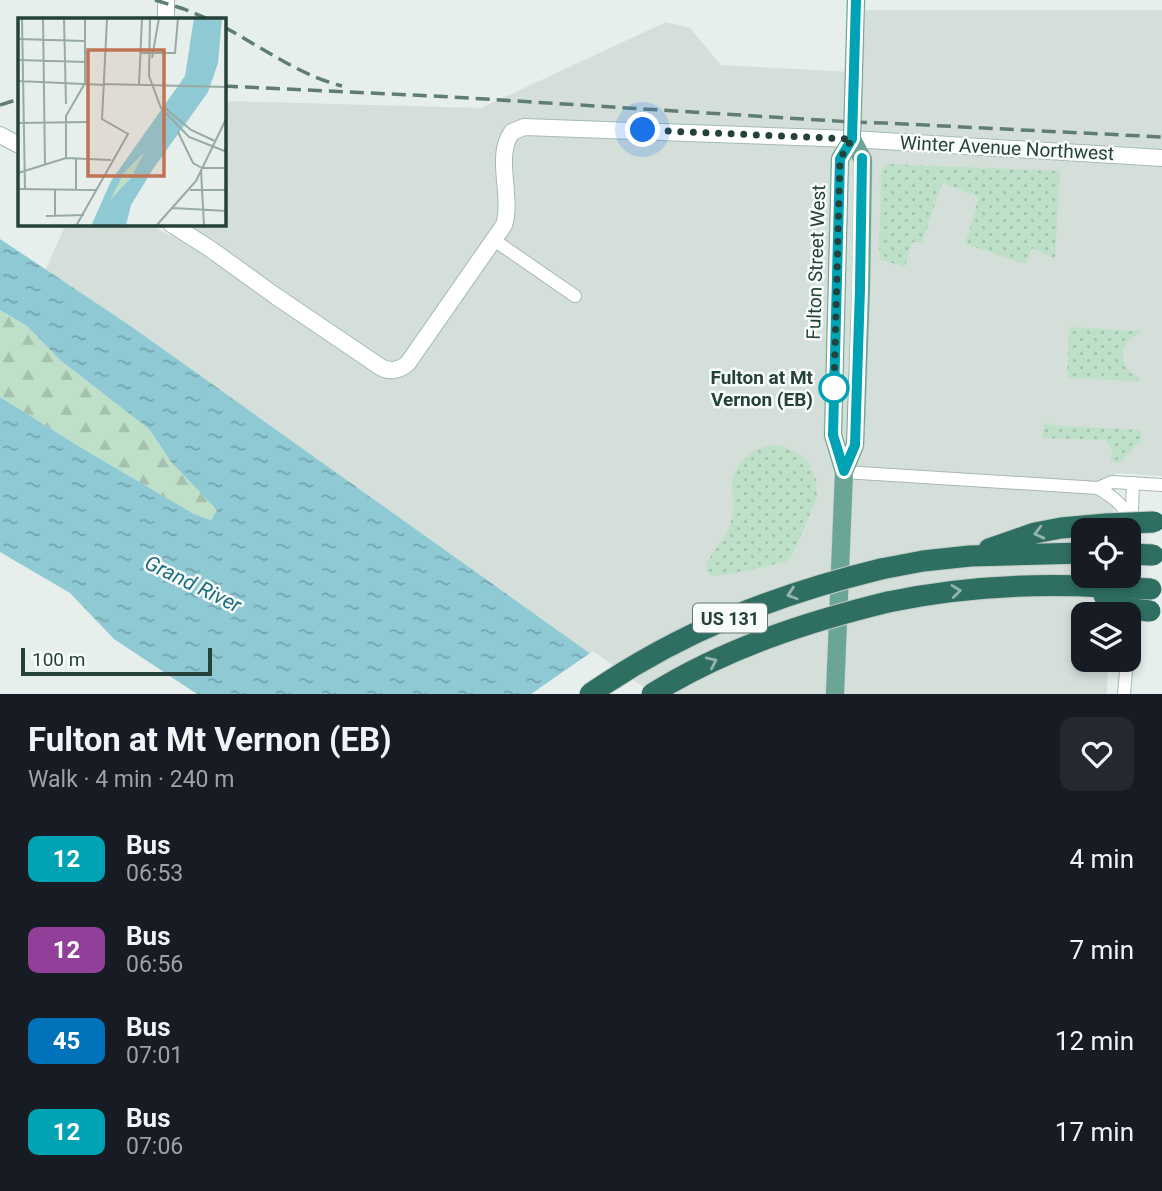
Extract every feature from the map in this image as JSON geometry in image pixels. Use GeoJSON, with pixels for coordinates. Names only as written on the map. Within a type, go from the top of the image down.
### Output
{"type":"FeatureCollection","features":[{"type":"Feature","properties":{"kind":"highway"},"geometry":{"type":"LineString","coordinates":[[970,556],[1035,533],[1061,528],[1158,522]]}},
{"type":"Feature","properties":{"kind":"highway","name":"US 131"},"geometry":{"type":"LineString","coordinates":[[590,694],[625,670],[680,640],[743,612],[832,581],[923,561],[970,556],[1071,553]]}},
{"type":"Feature","properties":{"kind":"highway","name":"US 131"},"geometry":{"type":"LineString","coordinates":[[652,694],[700,667],[761,640],[888,602],[975,588],[1054,585],[1099,590],[1156,589]]}},
{"type":"Feature","properties":{"kind":"highway"},"geometry":{"type":"LineString","coordinates":[[1099,590],[1123,608],[1156,612]]}},
{"type":"Feature","properties":{"kind":"main road","name":"Fulton Street West"},"geometry":{"type":"LineString","coordinates":[[835,694],[844,471],[833,435],[840,159],[852,139],[856,0]]}},
{"type":"Feature","properties":{"kind":"street"},"geometry":{"type":"LineString","coordinates":[[166,0],[166,18]]}},
{"type":"Feature","properties":{"kind":"street","name":"Winter Avenue Northwest"},"geometry":{"type":"LineString","coordinates":[[494,240],[504,225],[507,212],[505,145],[512,132],[524,127],[852,139],[1162,158]]}},
{"type":"Feature","properties":{"kind":"street"},"geometry":{"type":"LineString","coordinates":[[0,135],[18,144]]}},
{"type":"Feature","properties":{"kind":"street"},"geometry":{"type":"LineString","coordinates":[[174,226],[383,369],[397,370],[408,363],[494,240],[575,296]]}},
{"type":"Feature","properties":{"kind":"street"},"geometry":{"type":"LineString","coordinates":[[844,471],[1098,488],[1112,482],[1162,485]]}},
{"type":"Feature","properties":{"kind":"street"},"geometry":{"type":"LineString","coordinates":[[1132,518],[1133,483]]}},
{"type":"Feature","properties":{"kind":"street"},"geometry":{"type":"LineString","coordinates":[[1098,488],[1125,508],[1129,518]]}},
{"type":"Feature","properties":{"kind":"street"},"geometry":{"type":"LineString","coordinates":[[1124,694],[1126,672]]}},
{"type":"Feature","properties":{"kind":"shaded area"},"geometry":{"type":"Polygon","coordinates":[[[856,10],[1162,10],[1162,476],[1115,473],[1113,518],[1071,518],[1071,588],[1111,588],[1110,602],[1071,602],[1071,672],[1108,672],[1107,694],[647,694],[132,327],[45,271],[65,226],[152,226],[170,236],[173,226],[226,226],[226,101],[481,108],[666,22],[690,28],[721,65],[853,72],[856,10]]]}},
{"type":"Feature","properties":{"kind":"green space"},"geometry":{"type":"Polygon","coordinates":[[[888,164],[1060,171],[1055,259],[1032,248],[1026,264],[965,244],[979,197],[942,183],[922,243],[912,242],[905,267],[879,259],[881,171],[888,164]]]}},
{"type":"Feature","properties":{"kind":"green space"},"geometry":{"type":"Polygon","coordinates":[[[0,310],[27,326],[60,360],[149,429],[172,463],[217,510],[211,520],[194,514],[0,397],[0,310]]]}},
{"type":"Feature","properties":{"kind":"green space"},"geometry":{"type":"Polygon","coordinates":[[[1069,327],[1142,331],[1128,342],[1123,354],[1123,361],[1132,373],[1140,378],[1138,381],[1067,378],[1069,327]]]}},
{"type":"Feature","properties":{"kind":"green space"},"geometry":{"type":"Polygon","coordinates":[[[1044,423],[1141,430],[1141,441],[1120,463],[1111,462],[1112,448],[1105,440],[1042,438],[1044,423]]]}},
{"type":"Feature","properties":{"kind":"green space"},"geometry":{"type":"Polygon","coordinates":[[[773,445],[786,447],[806,459],[816,479],[817,498],[791,558],[748,571],[710,575],[706,571],[709,559],[729,528],[731,520],[732,485],[736,469],[746,457],[758,449],[773,445]]]}},
{"type":"Feature","properties":{"kind":"water","name":"Grand River"},"geometry":{"type":"Polygon","coordinates":[[[0,239],[132,327],[647,694],[197,694],[114,639],[70,593],[0,552],[0,397],[194,514],[211,520],[217,510],[172,463],[149,429],[60,360],[27,326],[0,310],[0,239]]]}},
{"type":"Feature","properties":{"kind":"pier"},"geometry":{"type":"Polygon","coordinates":[[[593,651],[651,694],[531,694],[593,651]]]}},
{"type":"Feature","properties":{"kind":"railway"},"geometry":{"type":"LineString","coordinates":[[155,0],[206,18]]}},
{"type":"Feature","properties":{"kind":"railway"},"geometry":{"type":"LineString","coordinates":[[226,28],[296,68],[342,86]]}},
{"type":"Feature","properties":{"kind":"railway"},"geometry":{"type":"LineString","coordinates":[[226,86],[1162,137]]}},
{"type":"Feature","properties":{"kind":"railway"},"geometry":{"type":"LineString","coordinates":[[0,105],[18,99]]}},
{"type":"Feature","properties":{"kind":"bus line","name":"12"},"geometry":{"type":"LineString","coordinates":[[856,0],[852,139],[840,159],[833,435],[844,471],[855,445],[862,158]]}},
{"type":"Feature","properties":{"kind":"place","name":"Fulton at Mt Vernon (EB)"},"geometry":{"type":"Point","coordinates":[834,388]}},
{"type":"Feature","properties":{"kind":"route"},"geometry":{"type":"LineString","coordinates":[[643,130],[852,139],[840,159],[834,388]]}}]}
